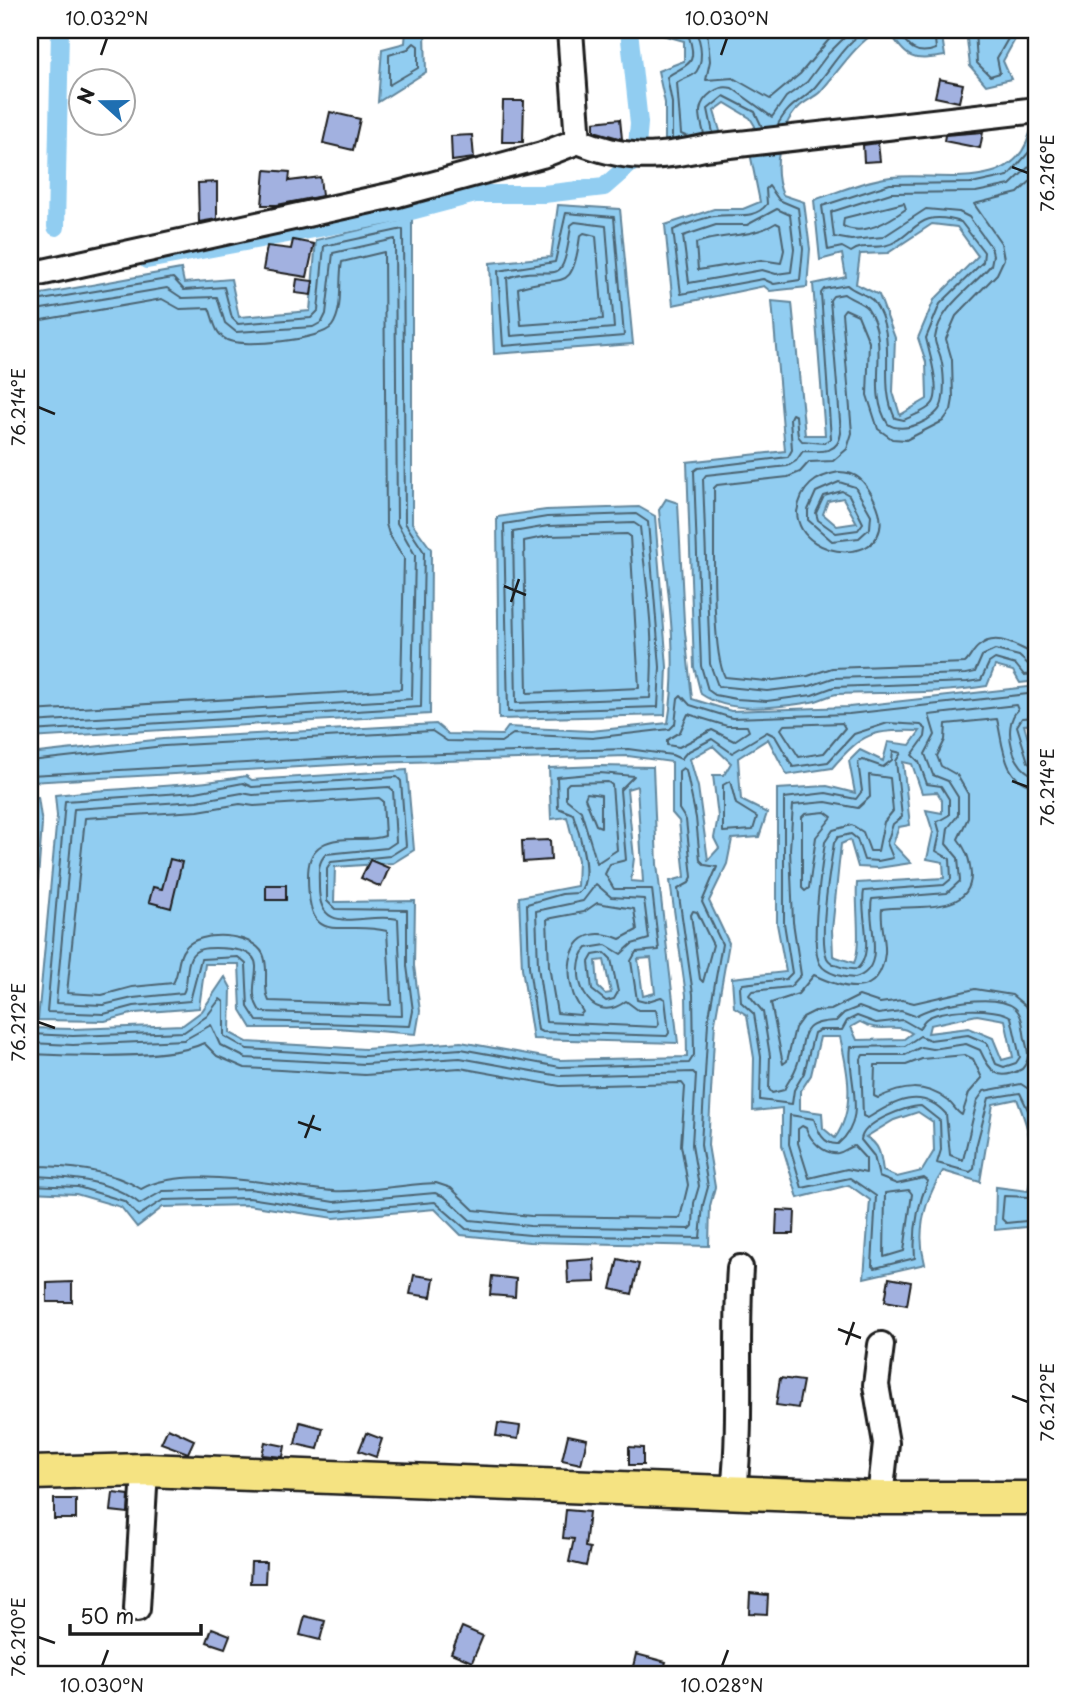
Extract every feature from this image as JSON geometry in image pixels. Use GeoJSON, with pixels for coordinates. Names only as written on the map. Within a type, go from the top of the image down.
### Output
{"type":"FeatureCollection","features":[{"type":"Feature","properties":{"kind":"main road"},"geometry":{"type":"LineString","coordinates":[[30,1473],[145,1470],[880,1497],[1037,1498]]}},
{"type":"Feature","properties":{"kind":"street"},"geometry":{"type":"LineString","coordinates":[[570,30],[578,141]]}},
{"type":"Feature","properties":{"kind":"street"},"geometry":{"type":"LineString","coordinates":[[30,275],[398,194],[542,155],[578,141],[610,154],[657,158],[704,148],[1037,110]]}},
{"type":"Feature","properties":{"kind":"street"},"geometry":{"type":"LineString","coordinates":[[734,1492],[740,1416],[737,1364],[740,1268]]}},
{"type":"Feature","properties":{"kind":"street"},"geometry":{"type":"LineString","coordinates":[[880,1497],[886,1443],[876,1385],[881,1345]]}},
{"type":"Feature","properties":{"kind":"street"},"geometry":{"type":"LineString","coordinates":[[137,1609],[145,1470]]}},
{"type":"Feature","properties":{"kind":"water"},"geometry":{"type":"Polygon","coordinates":[[[406,30],[425,30],[426,72],[378,102],[382,49],[405,43],[406,30]]]}},
{"type":"Feature","properties":{"kind":"water"},"geometry":{"type":"Polygon","coordinates":[[[661,30],[879,30],[854,51],[820,92],[798,108],[791,116],[782,137],[778,174],[783,195],[804,202],[810,249],[807,287],[770,291],[764,286],[673,305],[665,225],[714,209],[743,209],[760,202],[748,143],[755,126],[750,118],[725,103],[714,111],[726,151],[665,143],[665,103],[658,71],[684,61],[684,41],[662,35],[661,30]]]}},
{"type":"Feature","properties":{"kind":"water"},"geometry":{"type":"Polygon","coordinates":[[[888,30],[941,30],[945,56],[924,59],[911,56],[900,47],[888,30]]]}},
{"type":"Feature","properties":{"kind":"water"},"geometry":{"type":"Polygon","coordinates":[[[966,30],[1037,30],[1037,40],[1018,34],[1003,61],[1011,79],[986,85],[970,66],[966,30]]]}},
{"type":"Feature","properties":{"kind":"water"},"geometry":{"type":"Polygon","coordinates":[[[1030,133],[1037,138],[1037,681],[1020,683],[1013,671],[995,666],[987,686],[837,694],[811,702],[754,708],[713,701],[701,694],[694,667],[687,462],[785,451],[772,301],[792,303],[805,435],[825,435],[813,284],[846,277],[842,254],[820,260],[814,200],[862,183],[891,177],[973,176],[992,172],[1008,165],[1021,152],[1030,133]],[[932,224],[888,253],[860,254],[856,284],[879,295],[895,338],[893,392],[900,415],[927,399],[926,362],[918,338],[934,300],[978,256],[957,227],[932,224]],[[843,498],[828,501],[823,514],[837,526],[857,523],[843,498]]]}},
{"type":"Feature","properties":{"kind":"water"},"geometry":{"type":"Polygon","coordinates":[[[558,205],[620,209],[633,344],[494,354],[490,263],[551,257],[558,205]]]}},
{"type":"Feature","properties":{"kind":"water"},"geometry":{"type":"Polygon","coordinates":[[[412,218],[412,523],[431,549],[430,714],[30,738],[30,296],[181,269],[184,283],[231,279],[239,317],[310,311],[316,240],[412,218]]]}},
{"type":"Feature","properties":{"kind":"water"},"geometry":{"type":"Polygon","coordinates":[[[666,499],[678,503],[684,622],[692,699],[731,711],[849,707],[1037,686],[1037,724],[1024,725],[1037,770],[1037,1226],[995,1230],[996,1187],[1028,1191],[1031,1155],[1028,1133],[1017,1099],[993,1104],[980,1182],[943,1171],[931,1193],[922,1227],[925,1264],[864,1278],[870,1200],[849,1185],[798,1198],[782,1145],[782,1108],[753,1111],[754,1058],[747,1015],[734,1007],[732,978],[786,972],[777,924],[777,789],[827,786],[855,793],[849,761],[860,750],[883,761],[888,742],[910,745],[920,731],[879,733],[861,740],[832,768],[787,775],[768,739],[738,758],[741,800],[767,813],[759,837],[732,839],[727,864],[709,901],[729,943],[715,1022],[708,1145],[715,1187],[710,1206],[709,1246],[529,1242],[461,1235],[435,1209],[334,1218],[248,1205],[163,1207],[137,1227],[121,1207],[76,1194],[30,1192],[30,1028],[183,1025],[202,1011],[225,977],[231,988],[230,1033],[247,1042],[365,1049],[461,1042],[560,1060],[687,1057],[686,995],[670,881],[685,877],[679,821],[672,813],[672,762],[628,756],[370,763],[30,782],[30,754],[163,739],[436,724],[448,734],[502,735],[508,727],[591,731],[668,723],[673,670],[672,643],[659,510],[666,499]],[[713,746],[690,759],[698,787],[708,860],[719,848],[714,838],[718,817],[713,775],[724,775],[731,763],[713,746]],[[903,762],[910,825],[899,827],[893,844],[911,863],[878,868],[858,867],[850,840],[841,844],[832,930],[833,956],[854,963],[858,946],[857,883],[944,878],[943,862],[927,859],[933,832],[926,810],[942,813],[942,800],[937,792],[922,793],[912,764],[903,762]],[[977,1015],[930,1025],[928,1033],[969,1028],[993,1038],[1002,1060],[1013,1057],[1005,1020],[977,1015]],[[860,1022],[851,1027],[857,1040],[904,1039],[912,1033],[899,1028],[875,1028],[860,1022]],[[820,1037],[811,1075],[800,1092],[800,1110],[822,1113],[823,1128],[835,1138],[842,1126],[848,1102],[846,1063],[840,1037],[820,1037]],[[918,1112],[894,1120],[866,1137],[877,1147],[883,1171],[897,1177],[922,1171],[934,1151],[933,1122],[918,1112]]]}},
{"type":"Feature","properties":{"kind":"water"},"geometry":{"type":"Polygon","coordinates":[[[639,507],[655,516],[667,667],[665,715],[499,719],[497,517],[546,510],[639,507]]]}},
{"type":"Feature","properties":{"kind":"water"},"geometry":{"type":"Polygon","coordinates":[[[653,767],[657,864],[678,1043],[533,1039],[522,968],[519,897],[577,886],[578,860],[567,817],[551,819],[549,768],[653,767]],[[637,786],[627,789],[634,858],[631,881],[643,882],[637,786]],[[651,958],[638,959],[643,996],[655,993],[651,958]],[[604,960],[596,961],[598,987],[605,994],[611,993],[604,960]]]}},
{"type":"Feature","properties":{"kind":"water"},"geometry":{"type":"Polygon","coordinates":[[[407,770],[414,850],[393,863],[335,867],[334,902],[415,901],[414,966],[420,1011],[416,1034],[336,1028],[252,1028],[241,1010],[239,964],[205,964],[199,1008],[135,1013],[105,1021],[38,1020],[57,816],[55,795],[199,783],[246,776],[252,780],[407,770]]]}},
{"type":"Feature","properties":{"kind":"water"},"geometry":{"type":"Polygon","coordinates":[[[30,797],[38,797],[42,824],[30,990],[30,797]]]}},
{"type":"Feature","properties":{"kind":"building"},"geometry":{"type":"Polygon","coordinates":[[[939,79],[963,84],[959,102],[935,97],[939,79]]]}},
{"type":"Feature","properties":{"kind":"building"},"geometry":{"type":"Polygon","coordinates":[[[503,101],[524,101],[523,142],[502,142],[503,101]]]}},
{"type":"Feature","properties":{"kind":"building"},"geometry":{"type":"Polygon","coordinates":[[[330,112],[360,119],[353,150],[323,143],[330,112]]]}},
{"type":"Feature","properties":{"kind":"building"},"geometry":{"type":"Polygon","coordinates":[[[620,119],[622,139],[594,131],[594,122],[620,119]]]}},
{"type":"Feature","properties":{"kind":"building"},"geometry":{"type":"Polygon","coordinates":[[[983,132],[980,148],[944,141],[945,135],[983,132]]]}},
{"type":"Feature","properties":{"kind":"building"},"geometry":{"type":"Polygon","coordinates":[[[472,135],[474,158],[452,161],[451,136],[472,135]]]}},
{"type":"Feature","properties":{"kind":"building"},"geometry":{"type":"Polygon","coordinates":[[[878,143],[880,161],[864,162],[863,145],[878,143]]]}},
{"type":"Feature","properties":{"kind":"building"},"geometry":{"type":"Polygon","coordinates":[[[265,170],[290,172],[289,181],[320,177],[322,196],[277,205],[262,205],[265,170]]]}},
{"type":"Feature","properties":{"kind":"building"},"geometry":{"type":"Polygon","coordinates":[[[217,182],[217,219],[199,222],[198,183],[217,182]]]}},
{"type":"Feature","properties":{"kind":"building"},"geometry":{"type":"Polygon","coordinates":[[[293,240],[314,244],[307,277],[263,270],[267,246],[291,249],[293,240]]]}},
{"type":"Feature","properties":{"kind":"building"},"geometry":{"type":"Polygon","coordinates":[[[297,279],[313,281],[311,295],[295,293],[297,279]]]}},
{"type":"Feature","properties":{"kind":"building"},"geometry":{"type":"Polygon","coordinates":[[[550,840],[551,860],[523,862],[522,841],[550,840]]]}},
{"type":"Feature","properties":{"kind":"building"},"geometry":{"type":"Polygon","coordinates":[[[170,859],[182,862],[171,908],[149,902],[153,887],[162,889],[170,859]]]}},
{"type":"Feature","properties":{"kind":"building"},"geometry":{"type":"Polygon","coordinates":[[[370,860],[389,868],[381,887],[361,878],[370,860]]]}},
{"type":"Feature","properties":{"kind":"building"},"geometry":{"type":"Polygon","coordinates":[[[266,885],[286,885],[286,900],[266,900],[266,885]]]}},
{"type":"Feature","properties":{"kind":"building"},"geometry":{"type":"Polygon","coordinates":[[[777,1210],[795,1211],[794,1234],[776,1234],[777,1210]]]}},
{"type":"Feature","properties":{"kind":"building"},"geometry":{"type":"Polygon","coordinates":[[[594,1259],[595,1282],[568,1283],[567,1261],[594,1259]]]}},
{"type":"Feature","properties":{"kind":"building"},"geometry":{"type":"Polygon","coordinates":[[[618,1259],[639,1264],[632,1294],[611,1289],[618,1259]]]}},
{"type":"Feature","properties":{"kind":"building"},"geometry":{"type":"Polygon","coordinates":[[[414,1275],[434,1278],[431,1297],[410,1294],[414,1275]]]}},
{"type":"Feature","properties":{"kind":"building"},"geometry":{"type":"Polygon","coordinates":[[[492,1276],[516,1279],[515,1297],[490,1295],[492,1276]]]}},
{"type":"Feature","properties":{"kind":"building"},"geometry":{"type":"Polygon","coordinates":[[[889,1278],[911,1282],[907,1305],[885,1301],[889,1278]]]}},
{"type":"Feature","properties":{"kind":"building"},"geometry":{"type":"Polygon","coordinates":[[[72,1282],[72,1302],[47,1302],[47,1283],[72,1282]]]}},
{"type":"Feature","properties":{"kind":"building"},"geometry":{"type":"Polygon","coordinates":[[[780,1378],[803,1381],[798,1408],[776,1405],[780,1378]]]}},
{"type":"Feature","properties":{"kind":"building"},"geometry":{"type":"Polygon","coordinates":[[[300,1422],[323,1428],[318,1449],[295,1444],[300,1422]]]}},
{"type":"Feature","properties":{"kind":"building"},"geometry":{"type":"Polygon","coordinates":[[[498,1423],[520,1426],[518,1439],[496,1436],[498,1423]]]}},
{"type":"Feature","properties":{"kind":"building"},"geometry":{"type":"Polygon","coordinates":[[[168,1428],[194,1440],[188,1453],[161,1443],[168,1428]]]}},
{"type":"Feature","properties":{"kind":"building"},"geometry":{"type":"Polygon","coordinates":[[[366,1433],[382,1439],[376,1457],[359,1451],[366,1433]]]}},
{"type":"Feature","properties":{"kind":"building"},"geometry":{"type":"Polygon","coordinates":[[[568,1435],[587,1439],[581,1464],[562,1460],[568,1435]]]}},
{"type":"Feature","properties":{"kind":"building"},"geometry":{"type":"Polygon","coordinates":[[[265,1442],[285,1446],[283,1457],[262,1455],[265,1442]]]}},
{"type":"Feature","properties":{"kind":"building"},"geometry":{"type":"Polygon","coordinates":[[[629,1447],[643,1448],[643,1465],[629,1465],[629,1447]]]}},
{"type":"Feature","properties":{"kind":"building"},"geometry":{"type":"Polygon","coordinates":[[[113,1493],[129,1495],[128,1513],[111,1511],[113,1493]]]}},
{"type":"Feature","properties":{"kind":"building"},"geometry":{"type":"Polygon","coordinates":[[[54,1499],[76,1499],[76,1519],[54,1519],[54,1499]]]}},
{"type":"Feature","properties":{"kind":"building"},"geometry":{"type":"Polygon","coordinates":[[[566,1510],[589,1512],[585,1547],[590,1548],[586,1566],[569,1562],[574,1539],[563,1538],[566,1510]]]}},
{"type":"Feature","properties":{"kind":"building"},"geometry":{"type":"Polygon","coordinates":[[[251,1562],[266,1562],[265,1583],[250,1583],[251,1562]]]}},
{"type":"Feature","properties":{"kind":"building"},"geometry":{"type":"Polygon","coordinates":[[[750,1593],[768,1595],[767,1614],[749,1613],[750,1593]]]}},
{"type":"Feature","properties":{"kind":"building"},"geometry":{"type":"Polygon","coordinates":[[[305,1616],[325,1621],[320,1640],[300,1635],[305,1616]]]}},
{"type":"Feature","properties":{"kind":"building"},"geometry":{"type":"Polygon","coordinates":[[[462,1627],[483,1636],[472,1662],[451,1653],[462,1627]]]}},
{"type":"Feature","properties":{"kind":"building"},"geometry":{"type":"Polygon","coordinates":[[[212,1628],[230,1635],[225,1648],[207,1642],[212,1628]]]}},
{"type":"Feature","properties":{"kind":"building"},"geometry":{"type":"Polygon","coordinates":[[[636,1654],[666,1662],[662,1675],[631,1675],[636,1654]]]}},
{"type":"Feature","properties":{"kind":"waterway"},"geometry":{"type":"LineString","coordinates":[[56,227],[60,30]]}},
{"type":"Feature","properties":{"kind":"waterway"},"geometry":{"type":"LineString","coordinates":[[147,260],[411,211],[475,194],[544,194],[604,187],[636,159],[639,123],[629,30]]}}]}
